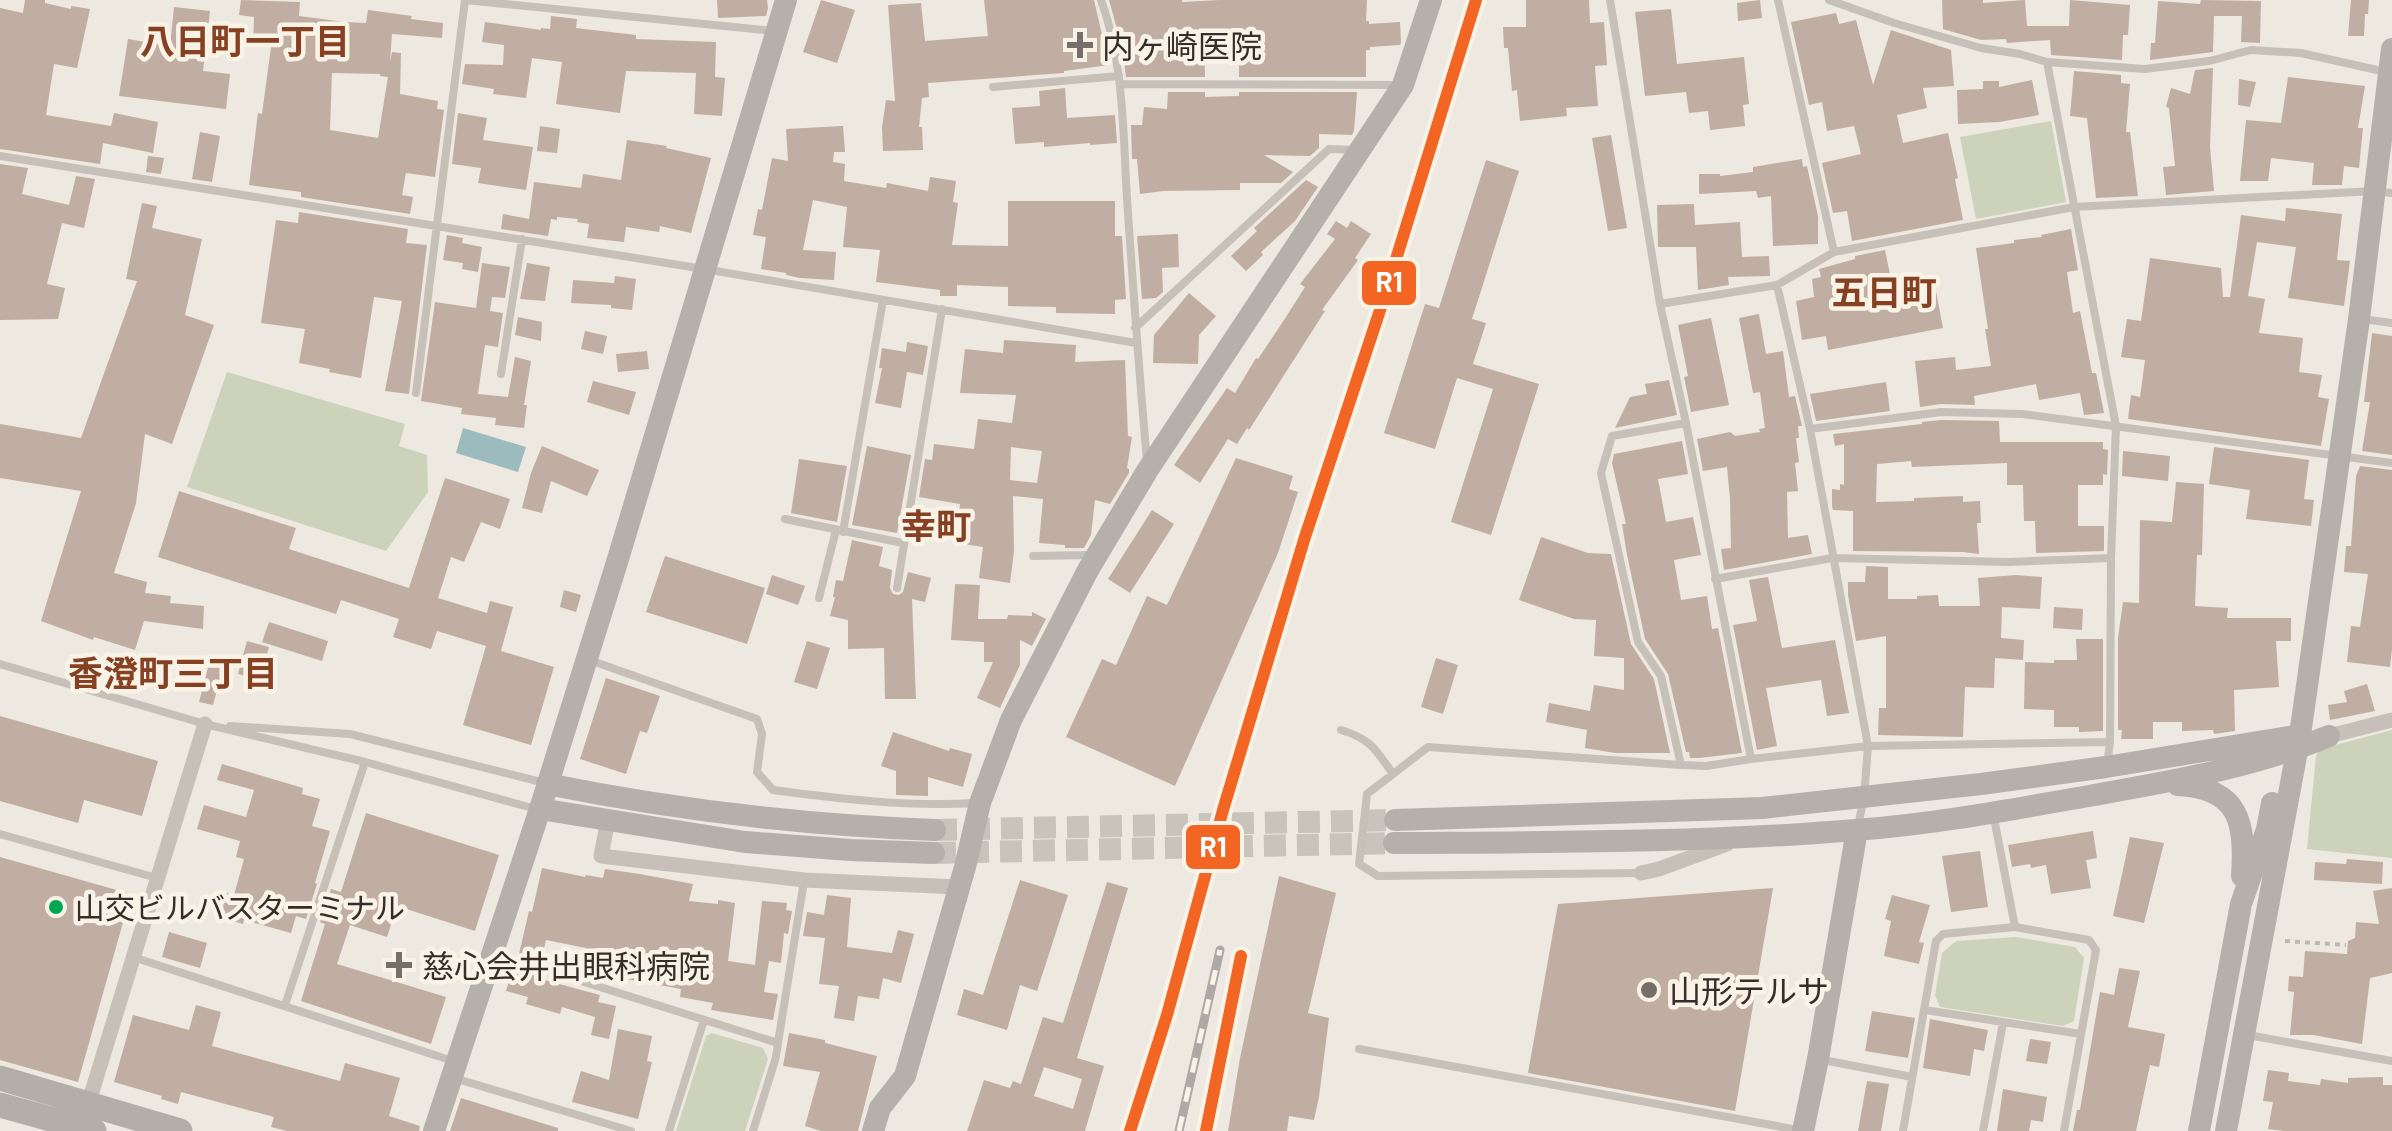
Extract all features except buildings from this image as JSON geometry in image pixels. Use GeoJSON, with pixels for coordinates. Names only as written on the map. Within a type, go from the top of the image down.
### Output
{"type":"FeatureCollection","features":[{"type":"Feature","properties":{"kind":"main road"},"geometry":{"type":"LineString","coordinates":[[0,1078],[86,1123]]}},
{"type":"Feature","properties":{"kind":"main road"},"geometry":{"type":"LineString","coordinates":[[0,1105],[86,1123],[180,1131]]}},
{"type":"Feature","properties":{"kind":"street"},"geometry":{"type":"LineString","coordinates":[[434,1131],[587,659],[786,0]]}},
{"type":"Feature","properties":{"kind":"street"},"geometry":{"type":"LineString","coordinates":[[874,1131],[880,1108],[905,1076],[980,803],[1011,720],[1097,555],[1148,471],[1402,85],[1431,0]]}},
{"type":"Feature","properties":{"kind":"street"},"geometry":{"type":"LineString","coordinates":[[2240,904],[2304,706],[2359,319],[2383,192],[2391,65]]}},
{"type":"Feature","properties":{"kind":"street"},"geometry":{"type":"LineString","coordinates":[[2292,743],[2255,761],[2144,786],[1993,813],[1857,830],[1642,841],[1394,832],[1762,808],[1981,784],[2292,743],[2392,720]]}},
{"type":"Feature","properties":{"kind":"street"},"geometry":{"type":"LineString","coordinates":[[86,1123],[206,724]]}},
{"type":"Feature","properties":{"kind":"street"},"geometry":{"type":"LineString","coordinates":[[2226,1131],[2292,743]]}},
{"type":"Feature","properties":{"kind":"street"},"geometry":{"type":"LineString","coordinates":[[540,810],[745,842],[850,850],[934,842],[848,826],[547,784]]}},
{"type":"Feature","properties":{"kind":"street"},"geometry":{"type":"LineString","coordinates":[[2144,786],[2198,786],[2216,792],[2236,812],[2241,827],[2244,847],[2240,904],[2199,1131]]}},
{"type":"Feature","properties":{"kind":"street"},"geometry":{"type":"LineString","coordinates":[[608,820],[601,856],[804,880],[958,887]]}},
{"type":"Feature","properties":{"kind":"street"},"geometry":{"type":"LineString","coordinates":[[1803,1131],[1857,830]]}},
{"type":"Feature","properties":{"kind":"street"},"geometry":{"type":"LineString","coordinates":[[1641,873],[1745,837]]}},
{"type":"Feature","properties":{"kind":"street"},"geometry":{"type":"LineString","coordinates":[[1641,873],[1652,855],[1650,847],[1642,841]]}},
{"type":"Feature","properties":{"kind":"lane"},"geometry":{"type":"LineString","coordinates":[[416,393],[465,0],[776,31]]}},
{"type":"Feature","properties":{"kind":"lane"},"geometry":{"type":"LineString","coordinates":[[1101,0],[1120,80],[1148,471]]}},
{"type":"Feature","properties":{"kind":"lane"},"geometry":{"type":"LineString","coordinates":[[1610,0],[1660,304],[1751,759]]}},
{"type":"Feature","properties":{"kind":"lane"},"geometry":{"type":"LineString","coordinates":[[1778,0],[1834,252]]}},
{"type":"Feature","properties":{"kind":"lane"},"geometry":{"type":"LineString","coordinates":[[1830,0],[1894,24],[2047,62],[2145,69],[2209,62],[2251,50],[2391,65]]}},
{"type":"Feature","properties":{"kind":"lane"},"geometry":{"type":"LineString","coordinates":[[2047,62],[2116,426],[2110,742],[2106,767]]}},
{"type":"Feature","properties":{"kind":"lane"},"geometry":{"type":"LineString","coordinates":[[992,87],[1120,80],[1402,85]]}},
{"type":"Feature","properties":{"kind":"lane"},"geometry":{"type":"LineString","coordinates":[[1135,328],[1328,150],[1360,151]]}},
{"type":"Feature","properties":{"kind":"lane"},"geometry":{"type":"LineString","coordinates":[[0,156],[1136,343]]}},
{"type":"Feature","properties":{"kind":"lane"},"geometry":{"type":"LineString","coordinates":[[1660,304],[1778,285],[1834,252],[2074,207],[2383,192]]}},
{"type":"Feature","properties":{"kind":"lane"},"geometry":{"type":"LineString","coordinates":[[501,374],[522,239]]}},
{"type":"Feature","properties":{"kind":"lane"},"geometry":{"type":"LineString","coordinates":[[1778,285],[1810,430],[1868,746],[1857,830]]}},
{"type":"Feature","properties":{"kind":"lane"},"geometry":{"type":"LineString","coordinates":[[819,598],[839,531],[883,300]]}},
{"type":"Feature","properties":{"kind":"lane"},"geometry":{"type":"LineString","coordinates":[[897,588],[942,309]]}},
{"type":"Feature","properties":{"kind":"lane"},"geometry":{"type":"LineString","coordinates":[[2359,319],[2392,323]]}},
{"type":"Feature","properties":{"kind":"lane"},"geometry":{"type":"LineString","coordinates":[[1810,430],[1942,412],[2022,414],[2392,463]]}},
{"type":"Feature","properties":{"kind":"lane"},"geometry":{"type":"LineString","coordinates":[[1681,766],[1661,676],[1638,642],[1601,473],[1612,436],[1686,423]]}},
{"type":"Feature","properties":{"kind":"lane"},"geometry":{"type":"LineString","coordinates":[[785,519],[904,543]]}},
{"type":"Feature","properties":{"kind":"lane"},"geometry":{"type":"LineString","coordinates":[[1033,556],[1097,555]]}},
{"type":"Feature","properties":{"kind":"lane"},"geometry":{"type":"LineString","coordinates":[[1716,579],[1832,558],[2009,562],[2111,558]]}},
{"type":"Feature","properties":{"kind":"lane"},"geometry":{"type":"LineString","coordinates":[[587,659],[757,719],[762,734],[758,772],[773,790],[855,801],[980,803]]}},
{"type":"Feature","properties":{"kind":"lane"},"geometry":{"type":"LineString","coordinates":[[0,664],[206,724],[540,810]]}},
{"type":"Feature","properties":{"kind":"lane"},"geometry":{"type":"LineString","coordinates":[[206,724],[350,734],[547,784]]}},
{"type":"Feature","properties":{"kind":"lane"},"geometry":{"type":"LineString","coordinates":[[1341,730],[1365,738],[1394,774]]}},
{"type":"Feature","properties":{"kind":"lane"},"geometry":{"type":"LineString","coordinates":[[1641,873],[1378,876],[1359,864],[1366,794],[1428,748],[1706,766],[1868,746],[2110,742]]}},
{"type":"Feature","properties":{"kind":"lane"},"geometry":{"type":"LineString","coordinates":[[285,1005],[365,762]]}},
{"type":"Feature","properties":{"kind":"lane"},"geometry":{"type":"LineString","coordinates":[[1993,813],[2015,926]]}},
{"type":"Feature","properties":{"kind":"lane"},"geometry":{"type":"LineString","coordinates":[[0,834],[157,878]]}},
{"type":"Feature","properties":{"kind":"lane"},"geometry":{"type":"LineString","coordinates":[[753,1131],[778,1043],[804,880]]}},
{"type":"Feature","properties":{"kind":"lane"},"geometry":{"type":"LineString","coordinates":[[1903,1131],[1936,941],[1943,934],[2015,926],[2089,940],[2096,950],[2064,1131]]}},
{"type":"Feature","properties":{"kind":"lane"},"geometry":{"type":"LineString","coordinates":[[491,952],[778,1043]]}},
{"type":"Feature","properties":{"kind":"lane"},"geometry":{"type":"LineString","coordinates":[[133,957],[285,1005],[454,1070],[632,1131]]}},
{"type":"Feature","properties":{"kind":"lane"},"geometry":{"type":"LineString","coordinates":[[1924,1010],[2081,1034]]}},
{"type":"Feature","properties":{"kind":"lane"},"geometry":{"type":"LineString","coordinates":[[669,1131],[704,1020]]}},
{"type":"Feature","properties":{"kind":"lane"},"geometry":{"type":"LineString","coordinates":[[1984,1131],[2003,1023]]}},
{"type":"Feature","properties":{"kind":"lane"},"geometry":{"type":"LineString","coordinates":[[2244,1034],[2392,1061]]}},
{"type":"Feature","properties":{"kind":"lane"},"geometry":{"type":"LineString","coordinates":[[1359,1049],[1803,1131]]}},
{"type":"Feature","properties":{"kind":"lane"},"geometry":{"type":"LineString","coordinates":[[1818,1059],[1912,1077]]}},
{"type":"Feature","properties":{"kind":"path"},"geometry":{"type":"LineString","coordinates":[[2284,941],[2346,945]]}},
{"type":"Feature","properties":{"kind":"green space"},"geometry":{"type":"Polygon","coordinates":[[[2051,121],[2066,202],[1976,219],[1960,137],[2051,121]]]}},
{"type":"Feature","properties":{"kind":"green space"},"geometry":{"type":"Polygon","coordinates":[[[227,372],[405,424],[399,446],[427,455],[428,492],[386,551],[187,487],[227,372]]]}},
{"type":"Feature","properties":{"kind":"green space"},"geometry":{"type":"Polygon","coordinates":[[[2392,730],[2392,858],[2307,849],[2316,756],[2320,749],[2392,730]]]}},
{"type":"Feature","properties":{"kind":"green space"},"geometry":{"type":"Polygon","coordinates":[[[2016,937],[2075,947],[2084,958],[2074,1021],[2063,1026],[1940,1007],[1935,995],[1942,953],[1956,941],[2016,937]]]}},
{"type":"Feature","properties":{"kind":"green space"},"geometry":{"type":"Polygon","coordinates":[[[712,1033],[763,1048],[768,1059],[745,1131],[676,1131],[706,1036],[712,1033]]]}},
{"type":"Feature","properties":{"kind":"water"},"geometry":{"type":"Polygon","coordinates":[[[463,428],[526,447],[518,472],[456,453],[463,428]]]}},
{"type":"Feature","properties":{"kind":"tunnel"},"geometry":{"type":"LineString","coordinates":[[935,830],[1395,820]]}},
{"type":"Feature","properties":{"kind":"tunnel"},"geometry":{"type":"LineString","coordinates":[[934,853],[1394,843]]}},
{"type":"Feature","properties":{"kind":"railway"},"geometry":{"type":"LineString","coordinates":[[1179,1131],[1220,950]]}},
{"type":"Feature","properties":{"kind":"railway"},"geometry":{"type":"LineString","coordinates":[[1217,1072],[1241,956]]}},
{"type":"Feature","properties":{"kind":"transit line","name":"R1"},"geometry":{"type":"LineString","coordinates":[[1130,1131],[1304,540],[1476,0]]}},
{"type":"Feature","properties":{"kind":"transit line","name":"R1"},"geometry":{"type":"LineString","coordinates":[[1206,1131],[1241,956]]}},
{"type":"Feature","properties":{"kind":"place","name":"内ヶ崎医院"},"geometry":{"type":"Point","coordinates":[1080,45]}},
{"type":"Feature","properties":{"kind":"place","name":"山交ビルバスターミナル"},"geometry":{"type":"Point","coordinates":[56,907]}},
{"type":"Feature","properties":{"kind":"place","name":"慈心会井出眼科病院"},"geometry":{"type":"Point","coordinates":[399,965]}},
{"type":"Feature","properties":{"kind":"place","name":"山形テルサ"},"geometry":{"type":"Point","coordinates":[1649,990]}},
{"type":"Feature","properties":{"kind":"district","name":"八日町一丁目"},"geometry":{"type":"Point","coordinates":[245,40]}},
{"type":"Feature","properties":{"kind":"district","name":"五日町"},"geometry":{"type":"Point","coordinates":[1884,291]}},
{"type":"Feature","properties":{"kind":"district","name":"幸町"},"geometry":{"type":"Point","coordinates":[936,525]}},
{"type":"Feature","properties":{"kind":"district","name":"香澄町三丁目"},"geometry":{"type":"Point","coordinates":[173,672]}}]}
